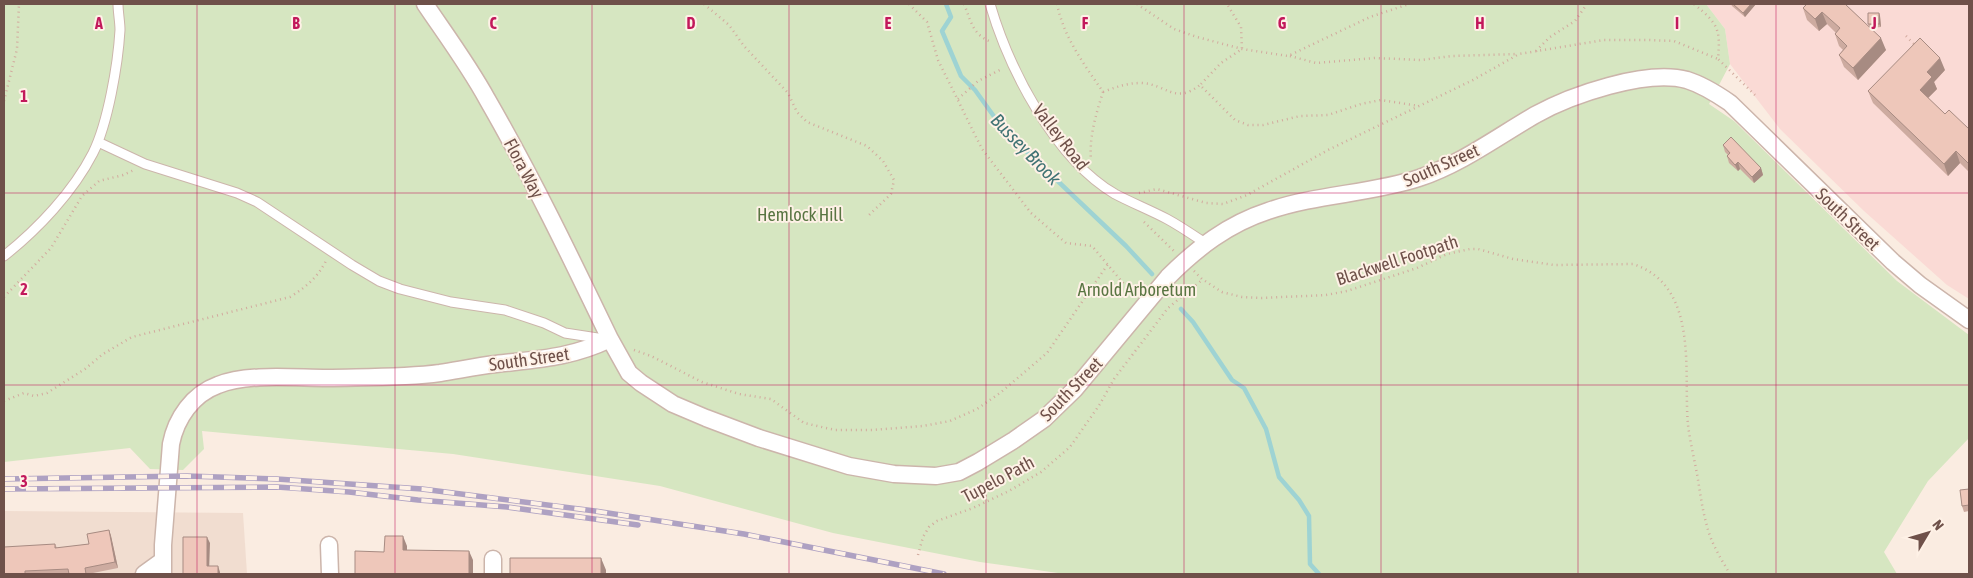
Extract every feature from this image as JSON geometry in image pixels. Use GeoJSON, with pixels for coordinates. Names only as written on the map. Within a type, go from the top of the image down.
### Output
{"type":"FeatureCollection","features":[{"type":"Feature","properties":{"kind":"street","name":"Flora Way"},"geometry":{"type":"LineString","coordinates":[[425,4],[503,126],[614,346]]}},
{"type":"Feature","properties":{"kind":"street","name":"South Street"},"geometry":{"type":"LineString","coordinates":[[144,574],[163,568],[171,444],[174,429],[186,409],[196,399],[216,385],[246,378],[375,377],[440,373],[496,364],[549,359],[594,347],[614,346],[629,373],[673,404],[759,438],[849,466],[894,474],[936,476],[959,472],[1014,440],[1044,419],[1075,390],[1145,303],[1184,261],[1231,226],[1268,210],[1298,202],[1395,185],[1434,172],[1470,155],[1537,114],[1582,95],[1641,79],[1672,78],[1700,85],[1734,107],[1893,262],[1927,290],[1969,320]]}},
{"type":"Feature","properties":{"kind":"street"},"geometry":{"type":"LineString","coordinates":[[329,545],[330,574]]}},
{"type":"Feature","properties":{"kind":"lane"},"geometry":{"type":"LineString","coordinates":[[4,256],[27,237],[53,210],[92,155],[98,142],[108,109],[115,65],[120,30],[118,4]]}},
{"type":"Feature","properties":{"kind":"lane","name":"Valley Road"},"geometry":{"type":"LineString","coordinates":[[990,4],[1010,60],[1026,91],[1069,153],[1092,176],[1122,197],[1168,219],[1206,243]]}},
{"type":"Feature","properties":{"kind":"lane"},"geometry":{"type":"LineString","coordinates":[[98,142],[140,162],[228,190],[258,202],[332,252],[380,281],[414,294],[505,310],[572,335],[614,346]]}},
{"type":"Feature","properties":{"kind":"path"},"geometry":{"type":"LineString","coordinates":[[4,101],[17,49],[18,4]]}},
{"type":"Feature","properties":{"kind":"path"},"geometry":{"type":"LineString","coordinates":[[704,4],[729,26],[744,46],[788,93],[797,112],[807,122],[867,146],[883,161],[894,180],[892,194],[867,217]]}},
{"type":"Feature","properties":{"kind":"path"},"geometry":{"type":"LineString","coordinates":[[909,4],[928,22],[938,60],[982,149],[1031,213],[1066,243],[1092,246],[1136,298],[1145,303]]}},
{"type":"Feature","properties":{"kind":"path"},"geometry":{"type":"LineString","coordinates":[[964,4],[972,28],[976,33],[990,42],[1004,43]]}},
{"type":"Feature","properties":{"kind":"path"},"geometry":{"type":"LineString","coordinates":[[1057,4],[1060,20],[1066,35],[1103,92],[1094,123],[1090,152],[1092,176]]}},
{"type":"Feature","properties":{"kind":"path"},"geometry":{"type":"LineString","coordinates":[[1137,4],[1174,29],[1204,40],[1316,63],[1375,58],[1421,60],[1452,56],[1520,54],[1604,40],[1674,41],[1718,59],[1755,95]]}},
{"type":"Feature","properties":{"kind":"path"},"geometry":{"type":"LineString","coordinates":[[1227,4],[1240,27],[1242,49]]}},
{"type":"Feature","properties":{"kind":"path"},"geometry":{"type":"LineString","coordinates":[[1288,56],[1370,17],[1409,4]]}},
{"type":"Feature","properties":{"kind":"path"},"geometry":{"type":"LineString","coordinates":[[1535,51],[1550,37],[1575,21],[1588,4]]}},
{"type":"Feature","properties":{"kind":"path"},"geometry":{"type":"LineString","coordinates":[[1694,4],[1705,12],[1718,30],[1718,59]]}},
{"type":"Feature","properties":{"kind":"path"},"geometry":{"type":"LineString","coordinates":[[1906,36],[1915,45]]}},
{"type":"Feature","properties":{"kind":"path"},"geometry":{"type":"LineString","coordinates":[[1103,92],[1123,84],[1144,83],[1175,94],[1189,93],[1200,85],[1221,62],[1242,49]]}},
{"type":"Feature","properties":{"kind":"path"},"geometry":{"type":"LineString","coordinates":[[1122,197],[1157,189],[1206,203],[1223,204],[1247,195],[1328,150],[1474,80],[1520,54]]}},
{"type":"Feature","properties":{"kind":"path"},"geometry":{"type":"LineString","coordinates":[[958,99],[978,81],[1004,68],[1010,60]]}},
{"type":"Feature","properties":{"kind":"path"},"geometry":{"type":"LineString","coordinates":[[1200,85],[1235,120],[1248,125],[1263,125],[1300,116],[1328,115],[1361,104],[1381,100],[1419,106]]}},
{"type":"Feature","properties":{"kind":"path"},"geometry":{"type":"LineString","coordinates":[[4,297],[51,248],[82,196],[99,181],[133,172],[140,162]]}},
{"type":"Feature","properties":{"kind":"path"},"geometry":{"type":"LineString","coordinates":[[1142,219],[1176,252]]}},
{"type":"Feature","properties":{"kind":"path","name":"Blackwell Footpath"},"geometry":{"type":"LineString","coordinates":[[1195,272],[1222,292],[1242,297],[1262,298],[1326,295],[1381,282],[1447,254],[1478,249],[1532,262],[1554,265],[1633,264],[1644,268],[1660,279],[1676,302],[1684,328],[1687,357],[1688,426],[1694,461],[1707,527],[1716,551],[1730,574]]}},
{"type":"Feature","properties":{"kind":"path"},"geometry":{"type":"LineString","coordinates":[[4,401],[24,393],[34,396],[47,392],[85,369],[104,354],[132,338],[290,297],[310,284],[332,252]]}},
{"type":"Feature","properties":{"kind":"path"},"geometry":{"type":"LineString","coordinates":[[614,346],[635,350],[702,382],[739,394],[771,399],[804,423],[835,430],[872,430],[923,426],[950,421],[978,409],[1047,353],[1108,264]]}},
{"type":"Feature","properties":{"kind":"path","name":"Tupelo Path"},"geometry":{"type":"LineString","coordinates":[[918,555],[923,537],[929,527],[937,521],[973,508],[1008,491],[1041,472],[1070,447],[1114,379],[1168,308],[1202,279]]}},
{"type":"Feature","properties":{"kind":"shaded area"},"geometry":{"type":"Polygon","coordinates":[[[1706,4],[1969,4],[1969,299],[1947,285],[1864,211],[1780,129],[1730,64],[1725,29],[1706,4]]]}},
{"type":"Feature","properties":{"kind":"shaded area"},"geometry":{"type":"Polygon","coordinates":[[[4,511],[243,513],[247,574],[4,574],[4,511]]]}},
{"type":"Feature","properties":{"kind":"green space","name":"Arnold Arboretum"},"geometry":{"type":"Polygon","coordinates":[[[4,4],[1706,4],[1725,29],[1730,64],[1709,104],[1734,121],[1897,281],[1969,335],[1969,438],[1928,481],[1884,552],[1897,574],[1065,574],[980,562],[833,533],[660,486],[453,454],[202,431],[204,449],[183,470],[150,469],[130,448],[4,462],[4,4]]]}},
{"type":"Feature","properties":{"kind":"building"},"geometry":{"type":"Polygon","coordinates":[[[1733,4],[1751,4],[1743,13],[1733,4]]]}},
{"type":"Feature","properties":{"kind":"building"},"geometry":{"type":"Polygon","coordinates":[[[1807,4],[1845,4],[1881,38],[1853,68],[1839,55],[1847,46],[1835,34],[1840,28],[1822,12],[1815,19],[1803,8],[1807,4]]]}},
{"type":"Feature","properties":{"kind":"building"},"geometry":{"type":"Polygon","coordinates":[[[1868,13],[1879,13],[1879,24],[1868,24],[1868,13]]]}},
{"type":"Feature","properties":{"kind":"building"},"geometry":{"type":"Polygon","coordinates":[[[1920,38],[1940,58],[1927,72],[1932,77],[1920,90],[1945,114],[1949,110],[1969,129],[1969,164],[1956,151],[1944,164],[1868,91],[1920,38]]]}},
{"type":"Feature","properties":{"kind":"building"},"geometry":{"type":"Polygon","coordinates":[[[1731,137],[1761,168],[1752,177],[1738,162],[1735,165],[1727,156],[1730,153],[1723,145],[1731,137]]]}},
{"type":"Feature","properties":{"kind":"building"},"geometry":{"type":"Polygon","coordinates":[[[1969,489],[1969,505],[1962,506],[1960,490],[1969,489]]]}},
{"type":"Feature","properties":{"kind":"building"},"geometry":{"type":"Polygon","coordinates":[[[109,530],[115,562],[85,568],[86,574],[69,574],[68,569],[25,571],[25,574],[4,574],[4,547],[55,544],[55,548],[89,544],[87,534],[109,530]]]}},
{"type":"Feature","properties":{"kind":"building"},"geometry":{"type":"Polygon","coordinates":[[[385,536],[403,536],[403,550],[469,551],[469,574],[355,574],[355,551],[384,552],[385,536]]]}},
{"type":"Feature","properties":{"kind":"building"},"geometry":{"type":"Polygon","coordinates":[[[183,537],[207,537],[207,566],[218,566],[218,574],[183,574],[183,537]]]}},
{"type":"Feature","properties":{"kind":"building"},"geometry":{"type":"Polygon","coordinates":[[[510,558],[601,558],[601,573],[604,574],[510,574],[510,558]]]}},
{"type":"Feature","properties":{"kind":"waterway","name":"Bussey Brook"},"geometry":{"type":"LineString","coordinates":[[946,4],[951,17],[942,31],[961,76],[975,90],[1003,129],[1126,246],[1152,274]]}},
{"type":"Feature","properties":{"kind":"waterway","name":"Bussey Brook"},"geometry":{"type":"LineString","coordinates":[[1181,309],[1193,322],[1232,380],[1244,388],[1266,429],[1279,477],[1299,500],[1309,516],[1310,564],[1319,574]]}},
{"type":"Feature","properties":{"kind":"railway"},"geometry":{"type":"LineString","coordinates":[[4,479],[187,476],[277,479],[422,489],[595,511],[744,534],[944,574]]}},
{"type":"Feature","properties":{"kind":"railway"},"geometry":{"type":"LineString","coordinates":[[4,489],[277,487],[507,507],[638,525]]}},
{"type":"Feature","properties":{"kind":"park label","name":"Hemlock Hill"},"geometry":{"type":"Point","coordinates":[800,214]}}]}
